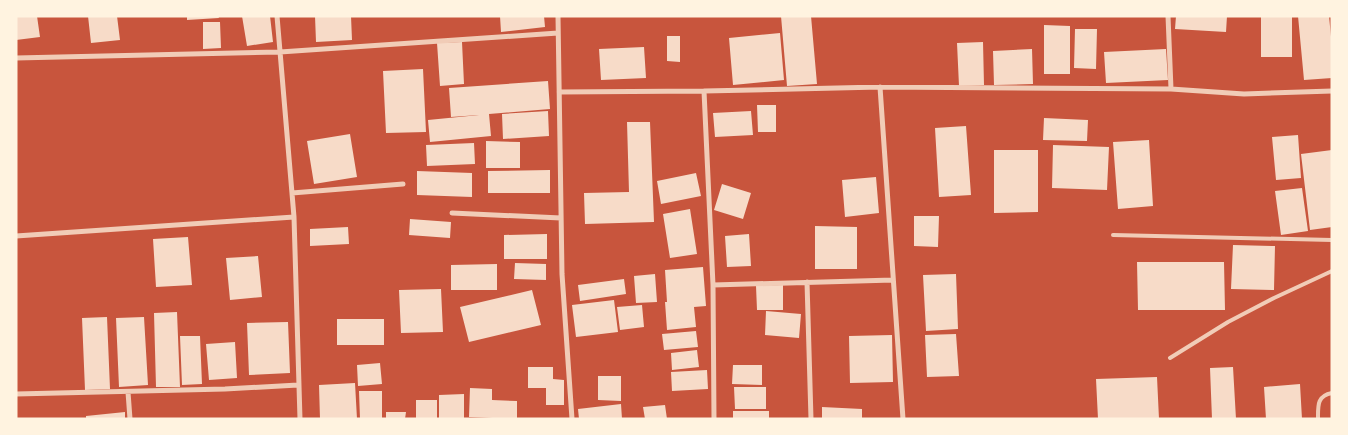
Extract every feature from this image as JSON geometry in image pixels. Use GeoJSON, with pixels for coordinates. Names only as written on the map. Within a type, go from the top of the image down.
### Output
{"type":"FeatureCollection","features":[{"type":"Feature","properties":{"kind":"street"},"geometry":{"type":"LineString","coordinates":[[277,16],[294,217],[300,419]]}},
{"type":"Feature","properties":{"kind":"street"},"geometry":{"type":"LineString","coordinates":[[558,16],[562,274],[572,419]]}},
{"type":"Feature","properties":{"kind":"street"},"geometry":{"type":"LineString","coordinates":[[1168,16],[1171,89]]}},
{"type":"Feature","properties":{"kind":"street"},"geometry":{"type":"LineString","coordinates":[[16,58],[280,52],[558,33]]}},
{"type":"Feature","properties":{"kind":"street"},"geometry":{"type":"LineString","coordinates":[[559,92],[880,87],[1171,89],[1244,94],[1332,91]]}},
{"type":"Feature","properties":{"kind":"street"},"geometry":{"type":"LineString","coordinates":[[880,87],[903,419]]}},
{"type":"Feature","properties":{"kind":"street"},"geometry":{"type":"LineString","coordinates":[[704,91],[713,285],[714,419]]}},
{"type":"Feature","properties":{"kind":"street"},"geometry":{"type":"LineString","coordinates":[[292,193],[403,184]]}},
{"type":"Feature","properties":{"kind":"street"},"geometry":{"type":"LineString","coordinates":[[452,213],[561,218]]}},
{"type":"Feature","properties":{"kind":"street"},"geometry":{"type":"LineString","coordinates":[[16,236],[294,217]]}},
{"type":"Feature","properties":{"kind":"street"},"geometry":{"type":"LineString","coordinates":[[713,285],[893,280]]}},
{"type":"Feature","properties":{"kind":"street"},"geometry":{"type":"LineString","coordinates":[[807,282],[811,419]]}},
{"type":"Feature","properties":{"kind":"street"},"geometry":{"type":"LineString","coordinates":[[16,394],[128,392],[298,385]]}},
{"type":"Feature","properties":{"kind":"street"},"geometry":{"type":"LineString","coordinates":[[128,392],[130,419]]}},
{"type":"Feature","properties":{"kind":"lane"},"geometry":{"type":"LineString","coordinates":[[1113,235],[1332,240]]}},
{"type":"Feature","properties":{"kind":"lane"},"geometry":{"type":"LineString","coordinates":[[1170,358],[1228,322],[1274,298],[1332,272]]}},
{"type":"Feature","properties":{"kind":"lane"},"geometry":{"type":"LineString","coordinates":[[1318,419],[1318,402],[1321,397],[1332,393]]}},
{"type":"Feature","properties":{"kind":"building"},"geometry":{"type":"Polygon","coordinates":[[[16,16],[37,16],[40,37],[16,40],[16,16]]]}},
{"type":"Feature","properties":{"kind":"building"},"geometry":{"type":"Polygon","coordinates":[[[88,16],[117,16],[120,40],[91,43],[88,16]]]}},
{"type":"Feature","properties":{"kind":"building"},"geometry":{"type":"Polygon","coordinates":[[[187,16],[218,16],[219,18],[187,20],[187,16]]]}},
{"type":"Feature","properties":{"kind":"building"},"geometry":{"type":"Polygon","coordinates":[[[242,16],[270,16],[273,42],[247,46],[242,16]]]}},
{"type":"Feature","properties":{"kind":"building"},"geometry":{"type":"Polygon","coordinates":[[[315,16],[351,16],[352,40],[316,42],[315,16]]]}},
{"type":"Feature","properties":{"kind":"building"},"geometry":{"type":"Polygon","coordinates":[[[500,16],[544,16],[545,27],[501,32],[500,16]]]}},
{"type":"Feature","properties":{"kind":"building"},"geometry":{"type":"Polygon","coordinates":[[[781,16],[811,16],[817,84],[787,86],[781,16]]]}},
{"type":"Feature","properties":{"kind":"building"},"geometry":{"type":"Polygon","coordinates":[[[1176,16],[1227,16],[1226,32],[1175,29],[1176,16]]]}},
{"type":"Feature","properties":{"kind":"building"},"geometry":{"type":"Polygon","coordinates":[[[1261,16],[1292,16],[1292,57],[1261,57],[1261,16]]]}},
{"type":"Feature","properties":{"kind":"building"},"geometry":{"type":"Polygon","coordinates":[[[1298,16],[1329,16],[1332,78],[1304,80],[1298,16]]]}},
{"type":"Feature","properties":{"kind":"building"},"geometry":{"type":"Polygon","coordinates":[[[203,22],[220,22],[221,48],[203,49],[203,22]]]}},
{"type":"Feature","properties":{"kind":"building"},"geometry":{"type":"Polygon","coordinates":[[[1044,25],[1070,26],[1070,74],[1044,74],[1044,25]]]}},
{"type":"Feature","properties":{"kind":"building"},"geometry":{"type":"Polygon","coordinates":[[[1075,29],[1097,29],[1096,69],[1074,68],[1075,29]]]}},
{"type":"Feature","properties":{"kind":"building"},"geometry":{"type":"Polygon","coordinates":[[[780,33],[784,80],[733,85],[729,38],[780,33]]]}},
{"type":"Feature","properties":{"kind":"building"},"geometry":{"type":"Polygon","coordinates":[[[667,36],[680,36],[680,62],[667,61],[667,36]]]}},
{"type":"Feature","properties":{"kind":"building"},"geometry":{"type":"Polygon","coordinates":[[[462,42],[464,84],[440,86],[437,43],[462,42]]]}},
{"type":"Feature","properties":{"kind":"building"},"geometry":{"type":"Polygon","coordinates":[[[983,42],[984,85],[959,86],[957,43],[983,42]]]}},
{"type":"Feature","properties":{"kind":"building"},"geometry":{"type":"Polygon","coordinates":[[[644,47],[646,78],[601,80],[599,49],[644,47]]]}},
{"type":"Feature","properties":{"kind":"building"},"geometry":{"type":"Polygon","coordinates":[[[1032,49],[1033,84],[994,85],[993,51],[1032,49]]]}},
{"type":"Feature","properties":{"kind":"building"},"geometry":{"type":"Polygon","coordinates":[[[1166,49],[1168,80],[1106,83],[1104,52],[1166,49]]]}},
{"type":"Feature","properties":{"kind":"building"},"geometry":{"type":"Polygon","coordinates":[[[423,69],[426,132],[386,133],[383,71],[423,69]]]}},
{"type":"Feature","properties":{"kind":"building"},"geometry":{"type":"Polygon","coordinates":[[[548,81],[550,109],[489,114],[491,136],[430,142],[428,120],[479,115],[451,117],[449,88],[548,81]]]}},
{"type":"Feature","properties":{"kind":"building"},"geometry":{"type":"Polygon","coordinates":[[[757,105],[776,105],[776,132],[758,132],[757,105]]]}},
{"type":"Feature","properties":{"kind":"building"},"geometry":{"type":"Polygon","coordinates":[[[548,111],[549,136],[503,139],[502,114],[548,111]]]}},
{"type":"Feature","properties":{"kind":"building"},"geometry":{"type":"Polygon","coordinates":[[[751,111],[753,135],[715,137],[713,113],[751,111]]]}},
{"type":"Feature","properties":{"kind":"building"},"geometry":{"type":"Polygon","coordinates":[[[1044,118],[1088,120],[1087,141],[1043,140],[1044,118]]]}},
{"type":"Feature","properties":{"kind":"building"},"geometry":{"type":"Polygon","coordinates":[[[627,122],[650,122],[654,222],[585,224],[584,193],[629,192],[627,122]]]}},
{"type":"Feature","properties":{"kind":"building"},"geometry":{"type":"Polygon","coordinates":[[[966,126],[971,195],[939,197],[935,128],[966,126]]]}},
{"type":"Feature","properties":{"kind":"building"},"geometry":{"type":"Polygon","coordinates":[[[350,134],[357,177],[314,184],[307,141],[350,134]]]}},
{"type":"Feature","properties":{"kind":"building"},"geometry":{"type":"Polygon","coordinates":[[[1298,135],[1301,178],[1276,180],[1272,137],[1298,135]]]}},
{"type":"Feature","properties":{"kind":"building"},"geometry":{"type":"Polygon","coordinates":[[[1149,140],[1153,206],[1118,209],[1113,142],[1149,140]]]}},
{"type":"Feature","properties":{"kind":"building"},"geometry":{"type":"Polygon","coordinates":[[[486,141],[520,142],[520,168],[486,168],[486,141]]]}},
{"type":"Feature","properties":{"kind":"building"},"geometry":{"type":"Polygon","coordinates":[[[474,143],[475,164],[427,166],[426,145],[474,143]]]}},
{"type":"Feature","properties":{"kind":"building"},"geometry":{"type":"Polygon","coordinates":[[[1053,145],[1109,147],[1107,190],[1052,188],[1053,145]]]}},
{"type":"Feature","properties":{"kind":"building"},"geometry":{"type":"Polygon","coordinates":[[[994,150],[1038,150],[1038,212],[994,213],[994,150]]]}},
{"type":"Feature","properties":{"kind":"building"},"geometry":{"type":"Polygon","coordinates":[[[1332,150],[1332,227],[1310,230],[1301,154],[1332,150]]]}},
{"type":"Feature","properties":{"kind":"building"},"geometry":{"type":"Polygon","coordinates":[[[550,170],[550,193],[488,193],[488,171],[550,170]]]}},
{"type":"Feature","properties":{"kind":"building"},"geometry":{"type":"Polygon","coordinates":[[[417,171],[472,173],[472,197],[417,195],[417,171]]]}},
{"type":"Feature","properties":{"kind":"building"},"geometry":{"type":"Polygon","coordinates":[[[696,173],[701,196],[661,204],[657,181],[696,173]]]}},
{"type":"Feature","properties":{"kind":"building"},"geometry":{"type":"Polygon","coordinates":[[[876,177],[879,213],[845,217],[842,180],[876,177]]]}},
{"type":"Feature","properties":{"kind":"building"},"geometry":{"type":"Polygon","coordinates":[[[722,184],[751,193],[743,219],[714,210],[722,184]]]}},
{"type":"Feature","properties":{"kind":"building"},"geometry":{"type":"Polygon","coordinates":[[[1302,188],[1308,231],[1281,235],[1275,191],[1302,188]]]}},
{"type":"Feature","properties":{"kind":"building"},"geometry":{"type":"Polygon","coordinates":[[[690,209],[697,254],[670,258],[663,214],[690,209]]]}},
{"type":"Feature","properties":{"kind":"building"},"geometry":{"type":"Polygon","coordinates":[[[914,216],[939,216],[938,247],[914,246],[914,216]]]}},
{"type":"Feature","properties":{"kind":"building"},"geometry":{"type":"Polygon","coordinates":[[[410,219],[451,222],[450,238],[409,235],[410,219]]]}},
{"type":"Feature","properties":{"kind":"building"},"geometry":{"type":"Polygon","coordinates":[[[815,226],[857,227],[857,269],[815,269],[815,226]]]}},
{"type":"Feature","properties":{"kind":"building"},"geometry":{"type":"Polygon","coordinates":[[[348,227],[349,244],[310,246],[310,229],[348,227]]]}},
{"type":"Feature","properties":{"kind":"building"},"geometry":{"type":"Polygon","coordinates":[[[547,234],[547,259],[504,259],[504,235],[547,234]]]}},
{"type":"Feature","properties":{"kind":"building"},"geometry":{"type":"Polygon","coordinates":[[[749,234],[751,266],[727,267],[725,236],[749,234]]]}},
{"type":"Feature","properties":{"kind":"building"},"geometry":{"type":"Polygon","coordinates":[[[188,237],[192,285],[156,287],[153,239],[188,237]]]}},
{"type":"Feature","properties":{"kind":"building"},"geometry":{"type":"Polygon","coordinates":[[[1233,245],[1275,246],[1274,290],[1231,289],[1233,245]]]}},
{"type":"Feature","properties":{"kind":"building"},"geometry":{"type":"Polygon","coordinates":[[[258,256],[262,297],[230,300],[226,258],[258,256]]]}},
{"type":"Feature","properties":{"kind":"building"},"geometry":{"type":"Polygon","coordinates":[[[1137,262],[1224,262],[1225,310],[1138,310],[1137,262]]]}},
{"type":"Feature","properties":{"kind":"building"},"geometry":{"type":"Polygon","coordinates":[[[515,263],[546,264],[546,280],[514,279],[515,263]]]}},
{"type":"Feature","properties":{"kind":"building"},"geometry":{"type":"Polygon","coordinates":[[[497,264],[497,290],[451,290],[451,265],[497,264]]]}},
{"type":"Feature","properties":{"kind":"building"},"geometry":{"type":"Polygon","coordinates":[[[703,267],[706,306],[694,307],[696,327],[667,330],[665,270],[703,267]]]}},
{"type":"Feature","properties":{"kind":"building"},"geometry":{"type":"Polygon","coordinates":[[[655,274],[657,302],[636,303],[634,276],[655,274]]]}},
{"type":"Feature","properties":{"kind":"building"},"geometry":{"type":"Polygon","coordinates":[[[956,274],[958,329],[926,331],[923,275],[956,274]]]}},
{"type":"Feature","properties":{"kind":"building"},"geometry":{"type":"Polygon","coordinates":[[[624,279],[626,294],[580,301],[578,285],[624,279]]]}},
{"type":"Feature","properties":{"kind":"building"},"geometry":{"type":"Polygon","coordinates":[[[783,285],[783,310],[757,310],[756,286],[783,285]]]}},
{"type":"Feature","properties":{"kind":"building"},"geometry":{"type":"Polygon","coordinates":[[[441,289],[443,332],[401,333],[399,290],[441,289]]]}},
{"type":"Feature","properties":{"kind":"building"},"geometry":{"type":"Polygon","coordinates":[[[532,290],[541,325],[469,342],[460,307],[532,290]]]}},
{"type":"Feature","properties":{"kind":"building"},"geometry":{"type":"Polygon","coordinates":[[[614,300],[618,332],[576,337],[572,305],[614,300]]]}},
{"type":"Feature","properties":{"kind":"building"},"geometry":{"type":"Polygon","coordinates":[[[642,305],[644,327],[620,330],[617,307],[642,305]]]}},
{"type":"Feature","properties":{"kind":"building"},"geometry":{"type":"Polygon","coordinates":[[[766,311],[801,314],[799,338],[765,335],[766,311]]]}},
{"type":"Feature","properties":{"kind":"building"},"geometry":{"type":"Polygon","coordinates":[[[177,312],[180,387],[156,387],[154,313],[177,312]]]}},
{"type":"Feature","properties":{"kind":"building"},"geometry":{"type":"Polygon","coordinates":[[[107,317],[110,389],[85,390],[82,318],[107,317]]]}},
{"type":"Feature","properties":{"kind":"building"},"geometry":{"type":"Polygon","coordinates":[[[144,317],[148,385],[119,387],[116,318],[144,317]]]}},
{"type":"Feature","properties":{"kind":"building"},"geometry":{"type":"Polygon","coordinates":[[[337,319],[384,319],[384,345],[337,345],[337,319]]]}},
{"type":"Feature","properties":{"kind":"building"},"geometry":{"type":"Polygon","coordinates":[[[288,322],[290,373],[249,375],[247,323],[288,322]]]}},
{"type":"Feature","properties":{"kind":"building"},"geometry":{"type":"Polygon","coordinates":[[[696,331],[698,347],[664,350],[662,334],[696,331]]]}},
{"type":"Feature","properties":{"kind":"building"},"geometry":{"type":"Polygon","coordinates":[[[956,334],[959,376],[927,377],[925,335],[956,334]]]}},
{"type":"Feature","properties":{"kind":"building"},"geometry":{"type":"Polygon","coordinates":[[[892,335],[893,382],[850,383],[849,336],[892,335]]]}},
{"type":"Feature","properties":{"kind":"building"},"geometry":{"type":"Polygon","coordinates":[[[180,336],[200,336],[202,384],[182,385],[180,336]]]}},
{"type":"Feature","properties":{"kind":"building"},"geometry":{"type":"Polygon","coordinates":[[[235,342],[237,378],[209,380],[206,344],[235,342]]]}},
{"type":"Feature","properties":{"kind":"building"},"geometry":{"type":"Polygon","coordinates":[[[697,350],[699,367],[672,370],[671,353],[697,350]]]}},
{"type":"Feature","properties":{"kind":"building"},"geometry":{"type":"Polygon","coordinates":[[[380,363],[382,384],[358,386],[357,365],[380,363]]]}},
{"type":"Feature","properties":{"kind":"building"},"geometry":{"type":"Polygon","coordinates":[[[733,365],[762,365],[762,385],[732,384],[733,365]]]}},
{"type":"Feature","properties":{"kind":"building"},"geometry":{"type":"Polygon","coordinates":[[[528,367],[553,367],[553,379],[564,380],[564,405],[546,405],[546,388],[528,388],[528,367]]]}},
{"type":"Feature","properties":{"kind":"building"},"geometry":{"type":"Polygon","coordinates":[[[1233,367],[1236,419],[1212,419],[1210,368],[1233,367]]]}},
{"type":"Feature","properties":{"kind":"building"},"geometry":{"type":"Polygon","coordinates":[[[707,370],[708,389],[672,391],[671,372],[707,370]]]}},
{"type":"Feature","properties":{"kind":"building"},"geometry":{"type":"Polygon","coordinates":[[[598,376],[621,376],[621,401],[598,400],[598,376]]]}},
{"type":"Feature","properties":{"kind":"building"},"geometry":{"type":"Polygon","coordinates":[[[1157,377],[1159,419],[1098,419],[1096,379],[1157,377]]]}},
{"type":"Feature","properties":{"kind":"building"},"geometry":{"type":"Polygon","coordinates":[[[355,383],[357,419],[320,419],[319,385],[355,383]]]}},
{"type":"Feature","properties":{"kind":"building"},"geometry":{"type":"Polygon","coordinates":[[[1300,384],[1302,419],[1266,419],[1264,387],[1300,384]]]}},
{"type":"Feature","properties":{"kind":"building"},"geometry":{"type":"Polygon","coordinates":[[[734,387],[766,387],[766,409],[735,409],[734,387]]]}},
{"type":"Feature","properties":{"kind":"building"},"geometry":{"type":"Polygon","coordinates":[[[470,388],[492,389],[492,400],[517,401],[517,419],[469,417],[470,388]]]}},
{"type":"Feature","properties":{"kind":"building"},"geometry":{"type":"Polygon","coordinates":[[[359,391],[382,391],[382,419],[360,419],[359,391]]]}},
{"type":"Feature","properties":{"kind":"building"},"geometry":{"type":"Polygon","coordinates":[[[464,394],[464,419],[439,419],[439,395],[464,394]]]}},
{"type":"Feature","properties":{"kind":"building"},"geometry":{"type":"Polygon","coordinates":[[[416,400],[437,400],[437,419],[416,419],[416,400]]]}},
{"type":"Feature","properties":{"kind":"building"},"geometry":{"type":"Polygon","coordinates":[[[621,404],[622,419],[579,419],[578,409],[621,404]]]}},
{"type":"Feature","properties":{"kind":"building"},"geometry":{"type":"Polygon","coordinates":[[[665,405],[667,419],[645,419],[643,407],[665,405]]]}},
{"type":"Feature","properties":{"kind":"building"},"geometry":{"type":"Polygon","coordinates":[[[822,407],[862,409],[862,419],[822,419],[822,407]]]}},
{"type":"Feature","properties":{"kind":"building"},"geometry":{"type":"Polygon","coordinates":[[[733,411],[769,411],[769,419],[733,419],[733,411]]]}},
{"type":"Feature","properties":{"kind":"building"},"geometry":{"type":"Polygon","coordinates":[[[125,412],[125,419],[86,419],[86,416],[125,412]]]}},
{"type":"Feature","properties":{"kind":"building"},"geometry":{"type":"Polygon","coordinates":[[[386,412],[406,412],[405,419],[386,419],[386,412]]]}}]}
